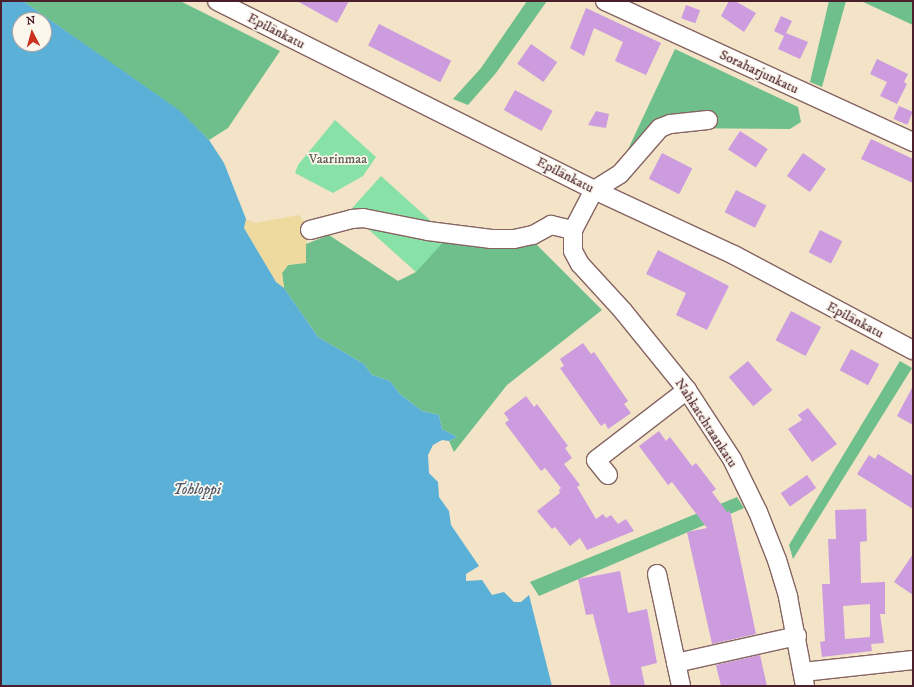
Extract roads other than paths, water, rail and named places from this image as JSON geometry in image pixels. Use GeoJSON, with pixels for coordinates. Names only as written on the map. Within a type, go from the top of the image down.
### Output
{"type":"FeatureCollection","features":[{"type":"Feature","properties":{"kind":"street","name":"Epilänkatu"},"geometry":{"type":"LineString","coordinates":[[217,1],[594,190],[734,255],[913,350]]}},
{"type":"Feature","properties":{"kind":"street","name":"Soraharjunkatu"},"geometry":{"type":"LineString","coordinates":[[605,1],[913,142]]}},
{"type":"Feature","properties":{"kind":"street"},"geometry":{"type":"LineString","coordinates":[[594,190],[620,174],[660,128],[670,124],[708,120]]}},
{"type":"Feature","properties":{"kind":"street","name":"Nahkatehtaankatu"},"geometry":{"type":"LineString","coordinates":[[594,190],[573,230],[573,251],[580,264],[623,311],[687,390],[732,459],[758,512],[788,597],[797,636],[804,679]]}},
{"type":"Feature","properties":{"kind":"street"},"geometry":{"type":"LineString","coordinates":[[310,230],[363,218],[428,231],[491,239],[514,239],[533,235],[551,225],[573,230]]}},
{"type":"Feature","properties":{"kind":"street"},"geometry":{"type":"LineString","coordinates":[[608,475],[596,460],[687,390]]}},
{"type":"Feature","properties":{"kind":"street"},"geometry":{"type":"LineString","coordinates":[[657,574],[681,686]]}},
{"type":"Feature","properties":{"kind":"street"},"geometry":{"type":"LineString","coordinates":[[676,663],[797,636]]}},
{"type":"Feature","properties":{"kind":"street"},"geometry":{"type":"LineString","coordinates":[[804,679],[913,660]]}},
{"type":"Feature","properties":{"kind":"water","name":"Tohloppi"},"geometry":{"type":"Polygon","coordinates":[[[1,1],[23,1],[39,12],[12,12],[12,52],[52,52],[52,21],[179,110],[209,140],[224,163],[246,219],[244,228],[276,282],[284,288],[318,337],[364,364],[372,375],[390,381],[400,394],[422,411],[439,415],[442,429],[457,437],[449,441],[442,440],[433,445],[428,455],[429,473],[438,482],[439,497],[449,511],[451,525],[479,566],[466,574],[466,581],[482,580],[492,595],[504,592],[514,602],[521,602],[529,595],[552,686],[1,686],[1,1]]]}},
{"type":"Feature","properties":{"kind":"park label","name":"Vaarinmaa"},"geometry":{"type":"Point","coordinates":[338,159]}}]}
